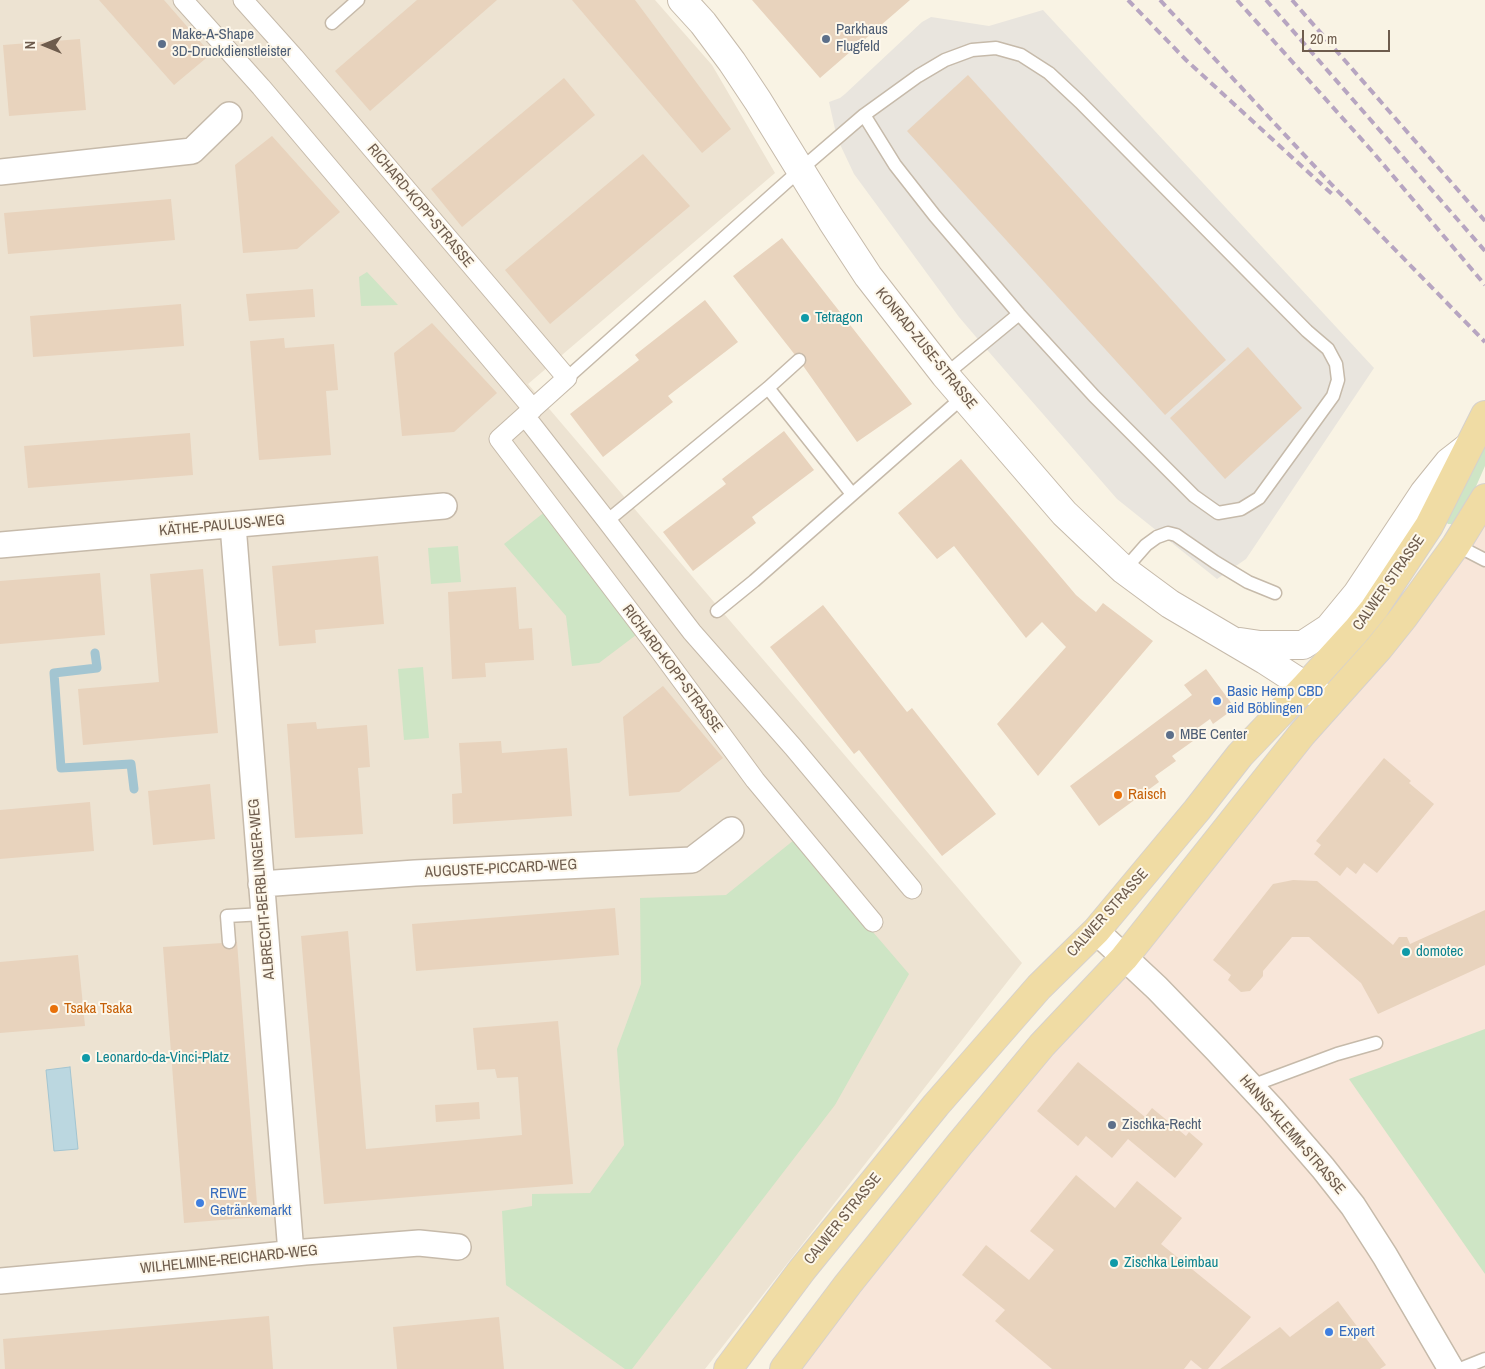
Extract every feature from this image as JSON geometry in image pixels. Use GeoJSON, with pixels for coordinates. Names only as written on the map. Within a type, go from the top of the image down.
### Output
{"type":"FeatureCollection","features":[{"type":"Feature","properties":{"kind":"main road","name":"CALWER STRASSE"},"geometry":{"type":"LineString","coordinates":[[728,1369],[802,1270],[936,1105],[1039,987],[1096,931],[1197,810],[1240,755],[1305,687],[1374,609],[1429,526],[1485,415]]}},
{"type":"Feature","properties":{"kind":"main road","name":"CALWER STRASSE"},"geometry":{"type":"LineString","coordinates":[[788,1366],[854,1277],[959,1145],[1052,1035],[1124,958],[1302,734],[1380,648],[1456,545],[1485,498]]}},
{"type":"Feature","properties":{"kind":"street"},"geometry":{"type":"LineString","coordinates":[[183,0],[261,87],[529,412],[607,521],[692,632],[793,747],[912,889]]}},
{"type":"Feature","properties":{"kind":"street","name":"RICHARD-KOPP-STRASSE"},"geometry":{"type":"LineString","coordinates":[[243,0],[294,57],[567,378],[499,440],[756,780],[873,922]]}},
{"type":"Feature","properties":{"kind":"street","name":"KONRAD-ZUSE-STRASSE"},"geometry":{"type":"LineString","coordinates":[[682,0],[703,23],[732,62],[868,276],[945,375],[1064,514],[1124,570],[1170,604],[1265,660],[1330,702]]}},
{"type":"Feature","properties":{"kind":"street"},"geometry":{"type":"LineString","coordinates":[[0,172],[192,151],[229,116]]}},
{"type":"Feature","properties":{"kind":"street","name":"CALWER STRASSE"},"geometry":{"type":"LineString","coordinates":[[1303,645],[1329,628],[1346,608],[1424,493],[1449,462],[1469,446]]}},
{"type":"Feature","properties":{"kind":"street","name":"KÄTHE-PAULUS-WEG"},"geometry":{"type":"LineString","coordinates":[[0,545],[444,506]]}},
{"type":"Feature","properties":{"kind":"street","name":"ALBRECHT-BERBLINGER-WEG"},"geometry":{"type":"LineString","coordinates":[[233,525],[290,1253]]}},
{"type":"Feature","properties":{"kind":"street"},"geometry":{"type":"LineString","coordinates":[[1429,526],[1456,545]]}},
{"type":"Feature","properties":{"kind":"street","name":"KONRAD-ZUSE-STRASSE"},"geometry":{"type":"LineString","coordinates":[[1231,641],[1260,645],[1303,645]]}},
{"type":"Feature","properties":{"kind":"street","name":"AUGUSTE-PICCARD-WEG"},"geometry":{"type":"LineString","coordinates":[[261,884],[406,874],[692,860],[731,830]]}},
{"type":"Feature","properties":{"kind":"street","name":"HANNS-KLEMM-STRASSE"},"geometry":{"type":"LineString","coordinates":[[1096,931],[1158,988],[1251,1086],[1323,1168],[1353,1206],[1385,1256],[1451,1369]]}},
{"type":"Feature","properties":{"kind":"street","name":"WILHELMINE-REICHARD-WEG"},"geometry":{"type":"LineString","coordinates":[[0,1281],[290,1253],[419,1243],[458,1247]]}},
{"type":"Feature","properties":{"kind":"lane"},"geometry":{"type":"LineString","coordinates":[[332,23],[358,0]]}},
{"type":"Feature","properties":{"kind":"lane"},"geometry":{"type":"LineString","coordinates":[[567,378],[864,115],[918,76],[945,60],[972,50],[996,48],[1021,55],[1049,73],[1307,331],[1328,349],[1336,364],[1338,380],[1333,396],[1260,498],[1241,509],[1218,513],[1194,496],[1094,396],[1019,314],[935,216],[896,165],[864,115]]}},
{"type":"Feature","properties":{"kind":"lane"},"geometry":{"type":"LineString","coordinates":[[945,375],[1019,314]]}},
{"type":"Feature","properties":{"kind":"lane"},"geometry":{"type":"LineString","coordinates":[[607,521],[768,388],[799,360]]}},
{"type":"Feature","properties":{"kind":"lane"},"geometry":{"type":"LineString","coordinates":[[768,388],[852,494]]}},
{"type":"Feature","properties":{"kind":"lane"},"geometry":{"type":"LineString","coordinates":[[717,611],[754,581],[963,396]]}},
{"type":"Feature","properties":{"kind":"lane"},"geometry":{"type":"LineString","coordinates":[[1124,570],[1157,537],[1168,534],[1176,535],[1248,582],[1275,593]]}},
{"type":"Feature","properties":{"kind":"lane"},"geometry":{"type":"LineString","coordinates":[[1456,545],[1485,560]]}},
{"type":"Feature","properties":{"kind":"lane"},"geometry":{"type":"LineString","coordinates":[[228,942],[227,916],[264,914]]}},
{"type":"Feature","properties":{"kind":"lane"},"geometry":{"type":"LineString","coordinates":[[1251,1086],[1337,1054],[1376,1043]]}},
{"type":"Feature","properties":{"kind":"lane"},"geometry":{"type":"LineString","coordinates":[[1460,1369],[1485,1359]]}},
{"type":"Feature","properties":{"kind":"shaded area"},"geometry":{"type":"Polygon","coordinates":[[[0,0],[655,0],[712,65],[775,173],[528,384],[1022,963],[705,1369],[0,1369],[0,0]]]}},
{"type":"Feature","properties":{"kind":"shaded area"},"geometry":{"type":"Polygon","coordinates":[[[1043,10],[1374,368],[1246,559],[1217,579],[1117,499],[982,344],[959,317],[854,174],[837,138],[829,102],[845,94],[922,22],[931,17],[989,26],[1043,10]]]}},
{"type":"Feature","properties":{"kind":"shaded area"},"geometry":{"type":"Polygon","coordinates":[[[1485,524],[1485,1369],[784,1369],[1485,524]]]}},
{"type":"Feature","properties":{"kind":"green space"},"geometry":{"type":"Polygon","coordinates":[[[367,272],[398,305],[361,306],[359,277],[367,272]]]}},
{"type":"Feature","properties":{"kind":"green space"},"geometry":{"type":"Polygon","coordinates":[[[1485,445],[1485,466],[1474,491],[1455,524],[1448,524],[1446,522],[1485,445]]]}},
{"type":"Feature","properties":{"kind":"green space"},"geometry":{"type":"Polygon","coordinates":[[[546,511],[640,632],[599,663],[572,666],[566,616],[504,544],[546,511]]]}},
{"type":"Feature","properties":{"kind":"green space"},"geometry":{"type":"Polygon","coordinates":[[[458,546],[461,582],[431,584],[428,548],[458,546]]]}},
{"type":"Feature","properties":{"kind":"green space"},"geometry":{"type":"Polygon","coordinates":[[[423,667],[429,738],[404,740],[398,669],[423,667]]]}},
{"type":"Feature","properties":{"kind":"green space"},"geometry":{"type":"Polygon","coordinates":[[[794,840],[909,974],[835,1105],[632,1369],[625,1369],[506,1285],[502,1211],[532,1206],[532,1194],[590,1193],[624,1145],[617,1049],[641,984],[640,898],[726,895],[794,840]]]}},
{"type":"Feature","properties":{"kind":"green space"},"geometry":{"type":"Polygon","coordinates":[[[1485,1029],[1485,1274],[1349,1079],[1485,1029]]]}},
{"type":"Feature","properties":{"kind":"water"},"geometry":{"type":"Polygon","coordinates":[[[70,1067],[78,1149],[54,1151],[46,1070],[70,1067]]]}},
{"type":"Feature","properties":{"kind":"building"},"geometry":{"type":"Polygon","coordinates":[[[99,0],[164,0],[211,54],[174,85],[99,0]]]}},
{"type":"Feature","properties":{"kind":"building"},"geometry":{"type":"Polygon","coordinates":[[[417,0],[497,0],[370,111],[335,71],[417,0]]]}},
{"type":"Feature","properties":{"kind":"building"},"geometry":{"type":"Polygon","coordinates":[[[572,0],[635,0],[731,129],[702,153],[572,0]]]}},
{"type":"Feature","properties":{"kind":"building","name":"Parkhaus Flugfeld"},"geometry":{"type":"Polygon","coordinates":[[[752,0],[910,0],[820,78],[752,0]]]}},
{"type":"Feature","properties":{"kind":"building"},"geometry":{"type":"Polygon","coordinates":[[[80,39],[86,110],[9,116],[3,45],[80,39]]]}},
{"type":"Feature","properties":{"kind":"building"},"geometry":{"type":"Polygon","coordinates":[[[968,75],[1226,360],[1165,415],[907,131],[968,75]]]}},
{"type":"Feature","properties":{"kind":"building"},"geometry":{"type":"Polygon","coordinates":[[[564,78],[595,115],[462,227],[431,189],[564,78]]]}},
{"type":"Feature","properties":{"kind":"building"},"geometry":{"type":"Polygon","coordinates":[[[272,136],[340,212],[297,249],[243,253],[235,165],[272,136]]]}},
{"type":"Feature","properties":{"kind":"building"},"geometry":{"type":"Polygon","coordinates":[[[643,154],[690,206],[550,324],[505,270],[643,154]]]}},
{"type":"Feature","properties":{"kind":"building"},"geometry":{"type":"Polygon","coordinates":[[[171,199],[175,240],[8,254],[4,213],[171,199]]]}},
{"type":"Feature","properties":{"kind":"building","name":"Tetragon"},"geometry":{"type":"Polygon","coordinates":[[[782,238],[912,404],[857,442],[799,360],[733,276],[782,238]]]}},
{"type":"Feature","properties":{"kind":"building"},"geometry":{"type":"Polygon","coordinates":[[[313,289],[315,317],[249,321],[246,294],[313,289]]]}},
{"type":"Feature","properties":{"kind":"building"},"geometry":{"type":"Polygon","coordinates":[[[705,300],[738,342],[668,396],[673,402],[603,457],[570,414],[639,360],[635,355],[705,300]]]}},
{"type":"Feature","properties":{"kind":"building"},"geometry":{"type":"Polygon","coordinates":[[[181,304],[184,346],[33,357],[30,316],[181,304]]]}},
{"type":"Feature","properties":{"kind":"building"},"geometry":{"type":"Polygon","coordinates":[[[432,323],[497,393],[454,432],[402,436],[394,353],[432,323]]]}},
{"type":"Feature","properties":{"kind":"building"},"geometry":{"type":"Polygon","coordinates":[[[284,338],[285,348],[334,344],[338,390],[326,391],[331,455],[259,460],[250,341],[284,338]]]}},
{"type":"Feature","properties":{"kind":"building"},"geometry":{"type":"Polygon","coordinates":[[[1248,347],[1302,408],[1225,479],[1170,418],[1248,347]]]}},
{"type":"Feature","properties":{"kind":"building"},"geometry":{"type":"Polygon","coordinates":[[[784,431],[814,470],[752,517],[756,523],[693,571],[663,532],[726,484],[722,479],[784,431]]]}},
{"type":"Feature","properties":{"kind":"building"},"geometry":{"type":"Polygon","coordinates":[[[190,433],[193,475],[28,488],[24,446],[190,433]]]}},
{"type":"Feature","properties":{"kind":"building"},"geometry":{"type":"Polygon","coordinates":[[[961,459],[1076,595],[1096,612],[1103,603],[1153,641],[1038,776],[997,724],[1066,647],[1042,622],[1026,638],[954,546],[937,559],[898,513],[961,459]]]}},
{"type":"Feature","properties":{"kind":"building"},"geometry":{"type":"Polygon","coordinates":[[[378,556],[384,624],[315,630],[316,643],[279,646],[272,566],[378,556]]]}},
{"type":"Feature","properties":{"kind":"building"},"geometry":{"type":"Polygon","coordinates":[[[203,569],[218,733],[83,745],[78,689],[159,682],[150,574],[203,569]]]}},
{"type":"Feature","properties":{"kind":"building"},"geometry":{"type":"Polygon","coordinates":[[[100,573],[105,635],[0,644],[0,581],[100,573]]]}},
{"type":"Feature","properties":{"kind":"building"},"geometry":{"type":"Polygon","coordinates":[[[516,587],[519,629],[532,628],[534,660],[485,663],[486,677],[452,679],[448,592],[516,587]]]}},
{"type":"Feature","properties":{"kind":"building"},"geometry":{"type":"Polygon","coordinates":[[[823,605],[907,712],[912,708],[996,814],[942,856],[859,750],[854,754],[770,647],[823,605]]]}},
{"type":"Feature","properties":{"kind":"building"},"geometry":{"type":"Polygon","coordinates":[[[1206,669],[1235,708],[1213,724],[1210,719],[1188,735],[1193,741],[1172,756],[1176,761],[1155,776],[1159,782],[1099,826],[1070,786],[1192,695],[1184,685],[1206,669]]]}},
{"type":"Feature","properties":{"kind":"building"},"geometry":{"type":"Polygon","coordinates":[[[663,686],[723,758],[679,792],[629,796],[623,717],[663,686]]]}},
{"type":"Feature","properties":{"kind":"building"},"geometry":{"type":"Polygon","coordinates":[[[316,722],[317,729],[367,725],[370,767],[358,768],[363,834],[295,838],[287,724],[316,722]]]}},
{"type":"Feature","properties":{"kind":"building"},"geometry":{"type":"Polygon","coordinates":[[[501,741],[502,753],[567,748],[572,816],[453,824],[452,794],[462,793],[459,743],[501,741]]]}},
{"type":"Feature","properties":{"kind":"building"},"geometry":{"type":"Polygon","coordinates":[[[1384,758],[1434,804],[1377,873],[1364,863],[1356,874],[1347,867],[1340,876],[1314,854],[1321,845],[1316,841],[1384,758]]]}},
{"type":"Feature","properties":{"kind":"building"},"geometry":{"type":"Polygon","coordinates":[[[210,784],[215,839],[153,845],[148,791],[210,784]]]}},
{"type":"Feature","properties":{"kind":"building"},"geometry":{"type":"Polygon","coordinates":[[[90,802],[94,851],[0,859],[0,810],[90,802]]]}},
{"type":"Feature","properties":{"kind":"building","name":"domotec"},"geometry":{"type":"Polygon","coordinates":[[[1293,880],[1317,881],[1393,945],[1399,937],[1407,937],[1410,944],[1485,910],[1485,965],[1378,1014],[1361,983],[1309,937],[1292,937],[1263,971],[1263,976],[1250,991],[1241,992],[1228,980],[1231,975],[1213,960],[1273,884],[1293,880]]]}},
{"type":"Feature","properties":{"kind":"building"},"geometry":{"type":"Polygon","coordinates":[[[615,908],[619,955],[416,971],[412,924],[615,908]]]}},
{"type":"Feature","properties":{"kind":"building"},"geometry":{"type":"Polygon","coordinates":[[[348,931],[366,1149],[522,1135],[518,1077],[497,1078],[495,1069],[477,1070],[473,1028],[558,1021],[573,1184],[324,1204],[301,936],[348,931]]]}},
{"type":"Feature","properties":{"kind":"building"},"geometry":{"type":"Polygon","coordinates":[[[237,942],[258,1217],[184,1223],[163,947],[237,942]]]}},
{"type":"Feature","properties":{"kind":"building"},"geometry":{"type":"Polygon","coordinates":[[[78,955],[85,1026],[0,1033],[0,962],[78,955]]]}},
{"type":"Feature","properties":{"kind":"building","name":"Zischka-Recht"},"geometry":{"type":"Polygon","coordinates":[[[1078,1062],[1145,1117],[1152,1108],[1186,1136],[1189,1132],[1203,1144],[1175,1178],[1128,1139],[1112,1158],[1086,1136],[1078,1146],[1037,1111],[1078,1062]]]}},
{"type":"Feature","properties":{"kind":"building"},"geometry":{"type":"Polygon","coordinates":[[[479,1102],[480,1119],[436,1122],[435,1105],[479,1102]]]}},
{"type":"Feature","properties":{"kind":"building","name":"Zischka Leimbau"},"geometry":{"type":"Polygon","coordinates":[[[1076,1175],[1115,1208],[1137,1181],[1182,1218],[1161,1244],[1251,1317],[1208,1369],[1202,1369],[1191,1360],[1184,1369],[1052,1369],[995,1321],[1005,1310],[962,1275],[986,1245],[1029,1280],[1054,1250],[1030,1231],[1076,1175]]]}},
{"type":"Feature","properties":{"kind":"building","name":"Expert"},"geometry":{"type":"Polygon","coordinates":[[[1338,1301],[1386,1365],[1380,1369],[1220,1369],[1280,1327],[1290,1337],[1338,1301]]]}},
{"type":"Feature","properties":{"kind":"building"},"geometry":{"type":"Polygon","coordinates":[[[269,1316],[273,1369],[5,1369],[3,1339],[269,1316]]]}},
{"type":"Feature","properties":{"kind":"building"},"geometry":{"type":"Polygon","coordinates":[[[499,1317],[504,1369],[397,1369],[393,1327],[499,1317]]]}},
{"type":"Feature","properties":{"kind":"waterway"},"geometry":{"type":"LineString","coordinates":[[95,653],[97,668],[54,673],[61,768],[131,764],[134,789]]}},
{"type":"Feature","properties":{"kind":"railway"},"geometry":{"type":"LineString","coordinates":[[1128,0],[1186,60],[1332,194]]}},
{"type":"Feature","properties":{"kind":"railway"},"geometry":{"type":"LineString","coordinates":[[1160,0],[1332,185],[1485,342]]}},
{"type":"Feature","properties":{"kind":"railway"},"geometry":{"type":"LineString","coordinates":[[1237,0],[1372,151],[1485,285]]}},
{"type":"Feature","properties":{"kind":"railway"},"geometry":{"type":"LineString","coordinates":[[1266,0],[1485,251]]}},
{"type":"Feature","properties":{"kind":"railway"},"geometry":{"type":"LineString","coordinates":[[1292,0],[1485,221]]}},
{"type":"Feature","properties":{"kind":"place","name":"Parkhaus Flugfeld"},"geometry":{"type":"Point","coordinates":[826,39]}},
{"type":"Feature","properties":{"kind":"place","name":"Make-A-Shape 3D-Druckdienstleister"},"geometry":{"type":"Point","coordinates":[162,44]}},
{"type":"Feature","properties":{"kind":"place","name":"Tetragon"},"geometry":{"type":"Point","coordinates":[805,318]}},
{"type":"Feature","properties":{"kind":"place","name":"Basic Hemp CBD aid Böblingen"},"geometry":{"type":"Point","coordinates":[1217,701]}},
{"type":"Feature","properties":{"kind":"place","name":"MBE Center"},"geometry":{"type":"Point","coordinates":[1170,735]}},
{"type":"Feature","properties":{"kind":"place","name":"Raisch"},"geometry":{"type":"Point","coordinates":[1118,795]}},
{"type":"Feature","properties":{"kind":"place","name":"domotec"},"geometry":{"type":"Point","coordinates":[1406,952]}},
{"type":"Feature","properties":{"kind":"place","name":"Tsaka Tsaka"},"geometry":{"type":"Point","coordinates":[54,1009]}},
{"type":"Feature","properties":{"kind":"place","name":"Leonardo-da-Vinci-Platz"},"geometry":{"type":"Point","coordinates":[86,1058]}},
{"type":"Feature","properties":{"kind":"place","name":"Zischka-Recht"},"geometry":{"type":"Point","coordinates":[1112,1125]}},
{"type":"Feature","properties":{"kind":"place","name":"REWE Getränkemarkt"},"geometry":{"type":"Point","coordinates":[200,1203]}},
{"type":"Feature","properties":{"kind":"place","name":"Zischka Leimbau"},"geometry":{"type":"Point","coordinates":[1114,1263]}},
{"type":"Feature","properties":{"kind":"place","name":"Expert"},"geometry":{"type":"Point","coordinates":[1329,1332]}}]}
